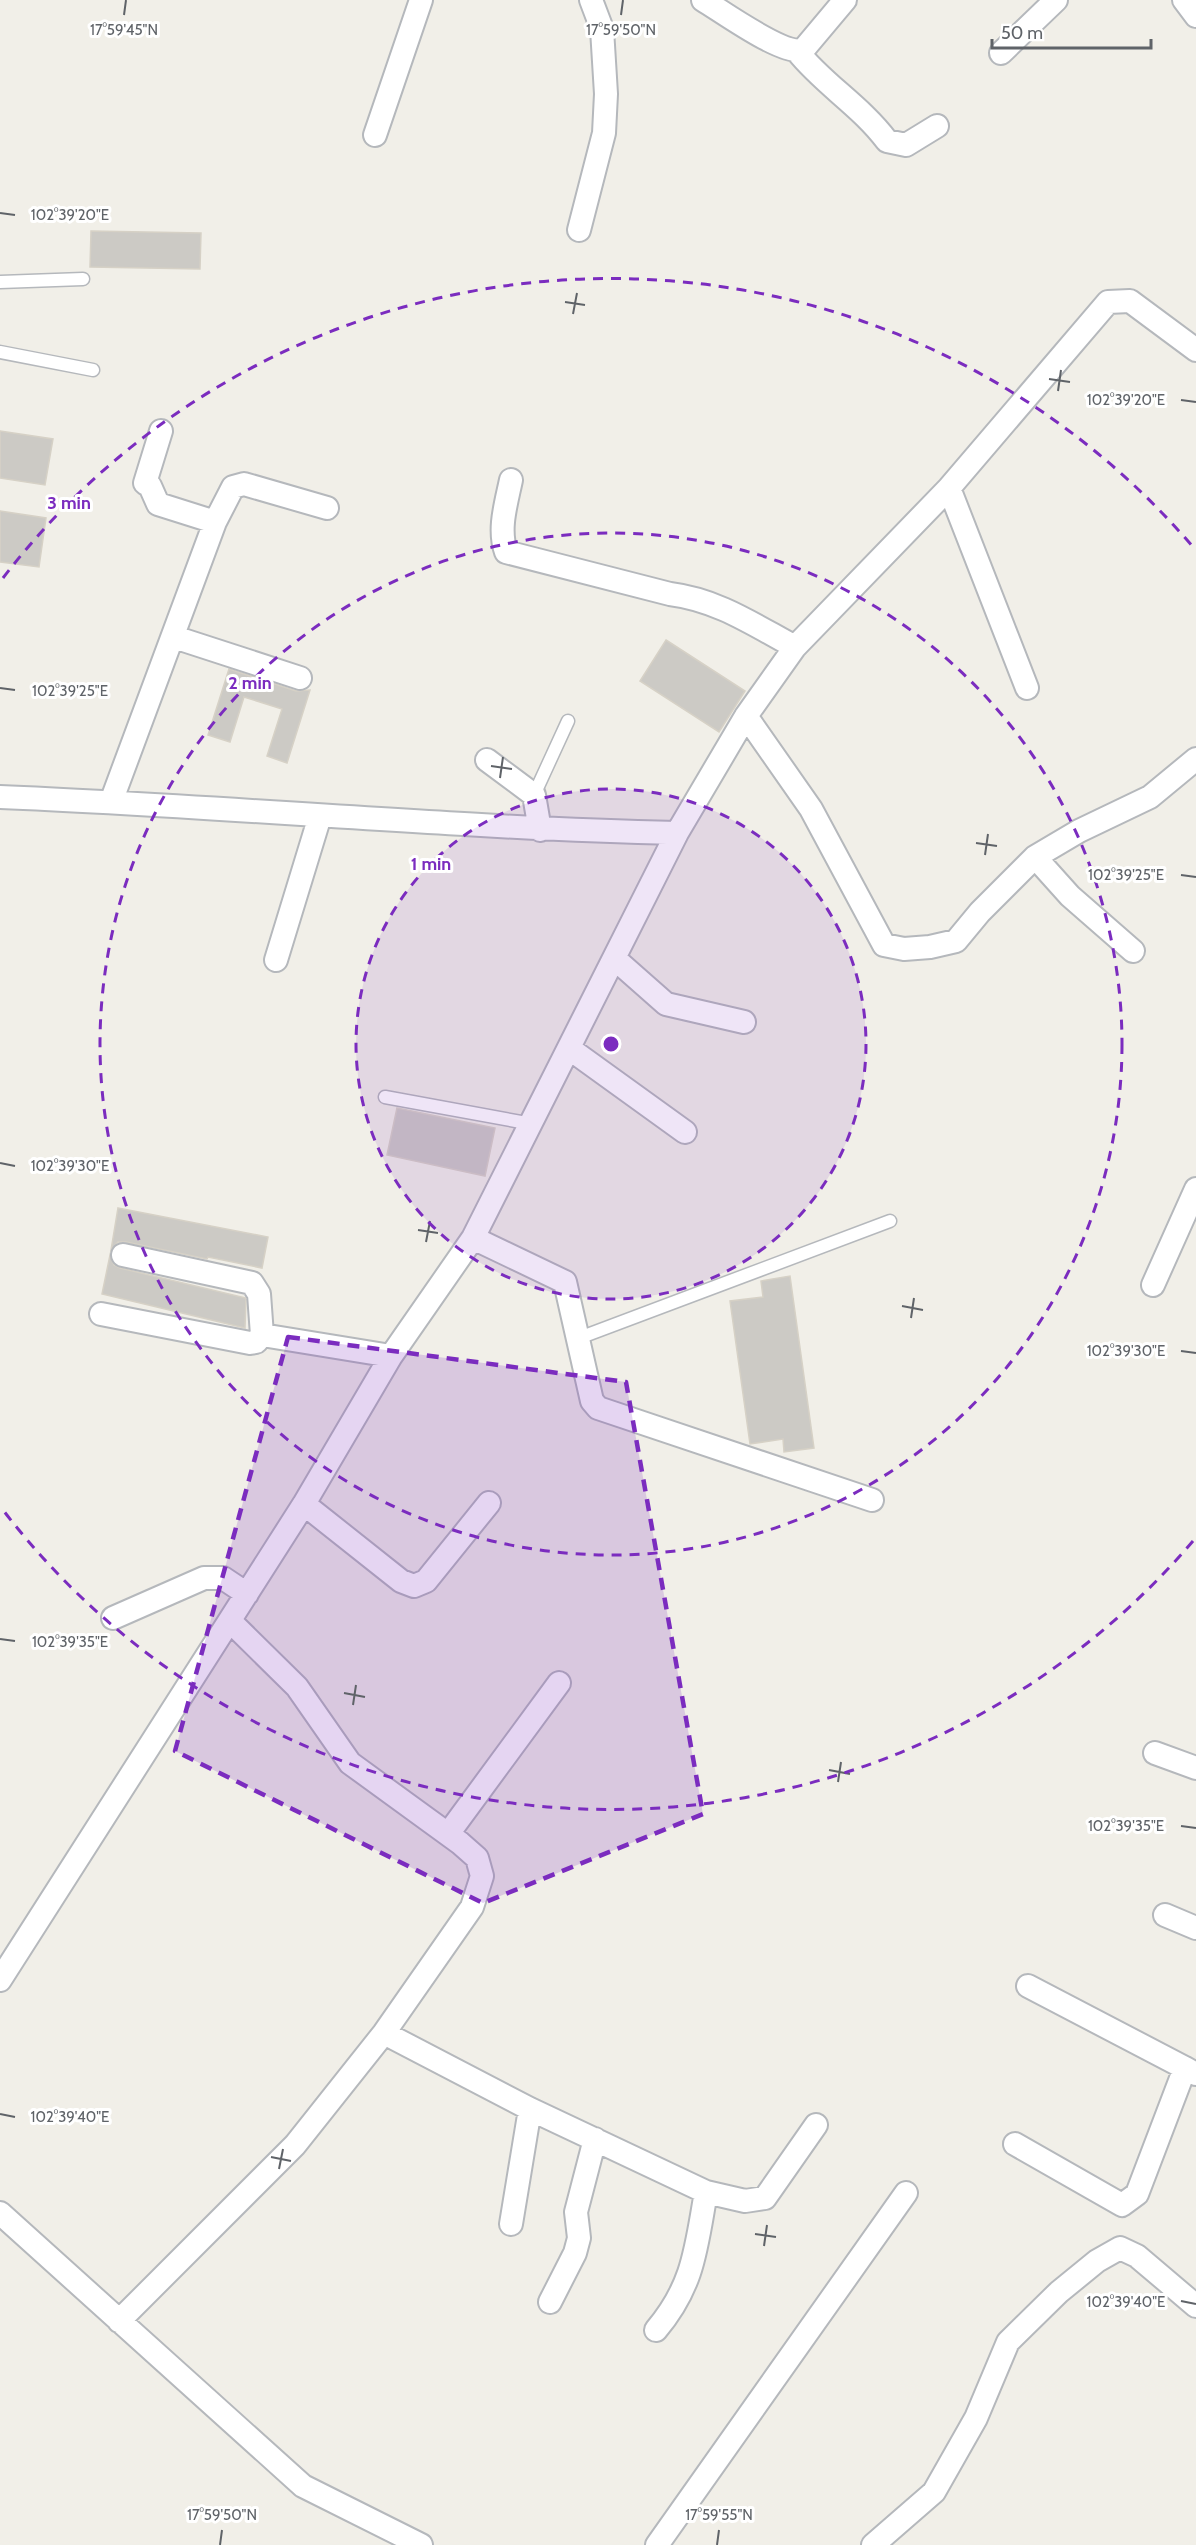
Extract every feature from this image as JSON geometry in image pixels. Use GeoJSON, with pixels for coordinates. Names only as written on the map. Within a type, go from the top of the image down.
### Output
{"type":"FeatureCollection","features":[{"type":"Feature","properties":{"kind":"street"},"geometry":{"type":"LineString","coordinates":[[375,135],[421,0]]}},
{"type":"Feature","properties":{"kind":"street"},"geometry":{"type":"LineString","coordinates":[[579,230],[604,133],[606,94],[602,29],[591,0]]}},
{"type":"Feature","properties":{"kind":"street"},"geometry":{"type":"LineString","coordinates":[[702,0],[777,43],[797,51],[809,66],[871,119],[887,141],[906,145],[937,126]]}},
{"type":"Feature","properties":{"kind":"street"},"geometry":{"type":"LineString","coordinates":[[797,51],[803,50],[845,0]]}},
{"type":"Feature","properties":{"kind":"street"},"geometry":{"type":"LineString","coordinates":[[1001,53],[1056,0]]}},
{"type":"Feature","properties":{"kind":"street"},"geometry":{"type":"LineString","coordinates":[[1184,0],[1196,16]]}},
{"type":"Feature","properties":{"kind":"street"},"geometry":{"type":"LineString","coordinates":[[0,1980],[304,1504],[391,1356],[473,1238],[677,833],[746,716],[795,647],[949,488],[1108,302],[1130,301],[1196,350]]}},
{"type":"Feature","properties":{"kind":"street"},"geometry":{"type":"LineString","coordinates":[[161,431],[145,483],[150,486],[158,504],[215,522]]}},
{"type":"Feature","properties":{"kind":"street"},"geometry":{"type":"LineString","coordinates":[[512,480],[503,521],[503,543],[506,552],[670,594],[697,597],[716,604],[795,647]]}},
{"type":"Feature","properties":{"kind":"street"},"geometry":{"type":"LineString","coordinates":[[111,802],[215,522],[233,487],[238,484],[327,508]]}},
{"type":"Feature","properties":{"kind":"street"},"geometry":{"type":"LineString","coordinates":[[949,488],[1027,688]]}},
{"type":"Feature","properties":{"kind":"street"},"geometry":{"type":"LineString","coordinates":[[174,637],[300,678]]}},
{"type":"Feature","properties":{"kind":"street"},"geometry":{"type":"LineString","coordinates":[[746,716],[811,809],[884,945],[904,949],[930,947],[956,941],[1035,856],[1079,831],[1150,797],[1196,759]]}},
{"type":"Feature","properties":{"kind":"street"},"geometry":{"type":"LineString","coordinates":[[487,760],[534,795],[540,830]]}},
{"type":"Feature","properties":{"kind":"street"},"geometry":{"type":"LineString","coordinates":[[0,797],[540,830],[677,833]]}},
{"type":"Feature","properties":{"kind":"street"},"geometry":{"type":"LineString","coordinates":[[276,960],[320,816]]}},
{"type":"Feature","properties":{"kind":"street"},"geometry":{"type":"LineString","coordinates":[[1035,856],[1070,896],[1133,951]]}},
{"type":"Feature","properties":{"kind":"street"},"geometry":{"type":"LineString","coordinates":[[615,959],[666,1004],[744,1022]]}},
{"type":"Feature","properties":{"kind":"street"},"geometry":{"type":"LineString","coordinates":[[570,1049],[685,1132]]}},
{"type":"Feature","properties":{"kind":"street"},"geometry":{"type":"LineString","coordinates":[[1153,1285],[1196,1189]]}},
{"type":"Feature","properties":{"kind":"street"},"geometry":{"type":"LineString","coordinates":[[473,1238],[565,1282],[592,1401],[598,1408],[872,1500]]}},
{"type":"Feature","properties":{"kind":"street"},"geometry":{"type":"LineString","coordinates":[[101,1314],[250,1343],[256,1342],[262,1335],[259,1294],[252,1283],[123,1255]]}},
{"type":"Feature","properties":{"kind":"street"},"geometry":{"type":"LineString","coordinates":[[262,1335],[391,1356]]}},
{"type":"Feature","properties":{"kind":"street"},"geometry":{"type":"LineString","coordinates":[[304,1504],[401,1581],[414,1586],[426,1581],[489,1503]]}},
{"type":"Feature","properties":{"kind":"street"},"geometry":{"type":"LineString","coordinates":[[113,1618],[204,1578],[223,1578],[247,1594]]}},
{"type":"Feature","properties":{"kind":"street"},"geometry":{"type":"LineString","coordinates":[[120,2320],[295,2145],[384,2033],[472,1907],[482,1876],[477,1858],[448,1834],[350,1763],[297,1687],[230,1620]]}},
{"type":"Feature","properties":{"kind":"street"},"geometry":{"type":"LineString","coordinates":[[448,1834],[559,1683]]}},
{"type":"Feature","properties":{"kind":"street"},"geometry":{"type":"LineString","coordinates":[[1155,1753],[1196,1768]]}},
{"type":"Feature","properties":{"kind":"street"},"geometry":{"type":"LineString","coordinates":[[1165,1915],[1196,1928]]}},
{"type":"Feature","properties":{"kind":"street"},"geometry":{"type":"LineString","coordinates":[[1015,2144],[1122,2205],[1137,2194],[1191,2071],[1028,1986]]}},
{"type":"Feature","properties":{"kind":"street"},"geometry":{"type":"LineString","coordinates":[[384,2033],[530,2109],[706,2192],[745,2201],[765,2198],[816,2125]]}},
{"type":"Feature","properties":{"kind":"street"},"geometry":{"type":"LineString","coordinates":[[511,2224],[530,2109]]}},
{"type":"Feature","properties":{"kind":"street"},"geometry":{"type":"LineString","coordinates":[[550,2302],[575,2253],[579,2238],[576,2212],[595,2139]]}},
{"type":"Feature","properties":{"kind":"street"},"geometry":{"type":"LineString","coordinates":[[656,2330],[674,2308],[692,2271],[706,2192]]}},
{"type":"Feature","properties":{"kind":"street"},"geometry":{"type":"LineString","coordinates":[[657,2545],[906,2193]]}},
{"type":"Feature","properties":{"kind":"street"},"geometry":{"type":"LineString","coordinates":[[0,2213],[303,2487],[421,2545]]}},
{"type":"Feature","properties":{"kind":"street"},"geometry":{"type":"LineString","coordinates":[[873,2545],[934,2492],[976,2418],[1008,2342],[1059,2292],[1097,2261],[1120,2248],[1137,2256],[1196,2306]]}},
{"type":"Feature","properties":{"kind":"lane"},"geometry":{"type":"LineString","coordinates":[[0,282],[83,279]]}},
{"type":"Feature","properties":{"kind":"lane"},"geometry":{"type":"LineString","coordinates":[[0,352],[93,370]]}},
{"type":"Feature","properties":{"kind":"lane"},"geometry":{"type":"LineString","coordinates":[[534,795],[568,721]]}},
{"type":"Feature","properties":{"kind":"lane"},"geometry":{"type":"LineString","coordinates":[[385,1097],[532,1124]]}},
{"type":"Feature","properties":{"kind":"lane"},"geometry":{"type":"LineString","coordinates":[[579,1338],[890,1221]]}},
{"type":"Feature","properties":{"kind":"highlighted area"},"geometry":{"type":"Polygon","coordinates":[[[288,1337],[626,1382],[703,1814],[483,1903],[175,1751],[288,1337]]]}},
{"type":"Feature","properties":{"kind":"building"},"geometry":{"type":"Polygon","coordinates":[[[91,231],[201,233],[200,269],[90,267],[91,231]]]}},
{"type":"Feature","properties":{"kind":"building"},"geometry":{"type":"Polygon","coordinates":[[[0,431],[53,439],[45,485],[0,478],[0,431]]]}},
{"type":"Feature","properties":{"kind":"building"},"geometry":{"type":"Polygon","coordinates":[[[0,511],[46,518],[39,567],[0,562],[0,511]]]}},
{"type":"Feature","properties":{"kind":"building"},"geometry":{"type":"Polygon","coordinates":[[[666,640],[745,691],[719,732],[640,681],[666,640]]]}},
{"type":"Feature","properties":{"kind":"building"},"geometry":{"type":"Polygon","coordinates":[[[229,669],[296,691],[310,690],[287,763],[267,756],[282,709],[244,697],[230,742],[208,735],[229,669]]]}},
{"type":"Feature","properties":{"kind":"building"},"geometry":{"type":"Polygon","coordinates":[[[397,1108],[495,1128],[485,1176],[387,1155],[397,1108]]]}},
{"type":"Feature","properties":{"kind":"building"},"geometry":{"type":"Polygon","coordinates":[[[118,1208],[268,1237],[262,1268],[126,1242],[118,1242],[111,1250],[118,1208]]]}},
{"type":"Feature","properties":{"kind":"building"},"geometry":{"type":"Polygon","coordinates":[[[110,1255],[114,1265],[120,1268],[246,1298],[245,1328],[102,1294],[110,1255]]]}},
{"type":"Feature","properties":{"kind":"building"},"geometry":{"type":"Polygon","coordinates":[[[790,1276],[814,1448],[784,1452],[783,1439],[750,1444],[730,1301],[763,1297],[761,1281],[790,1276]]]}}]}
